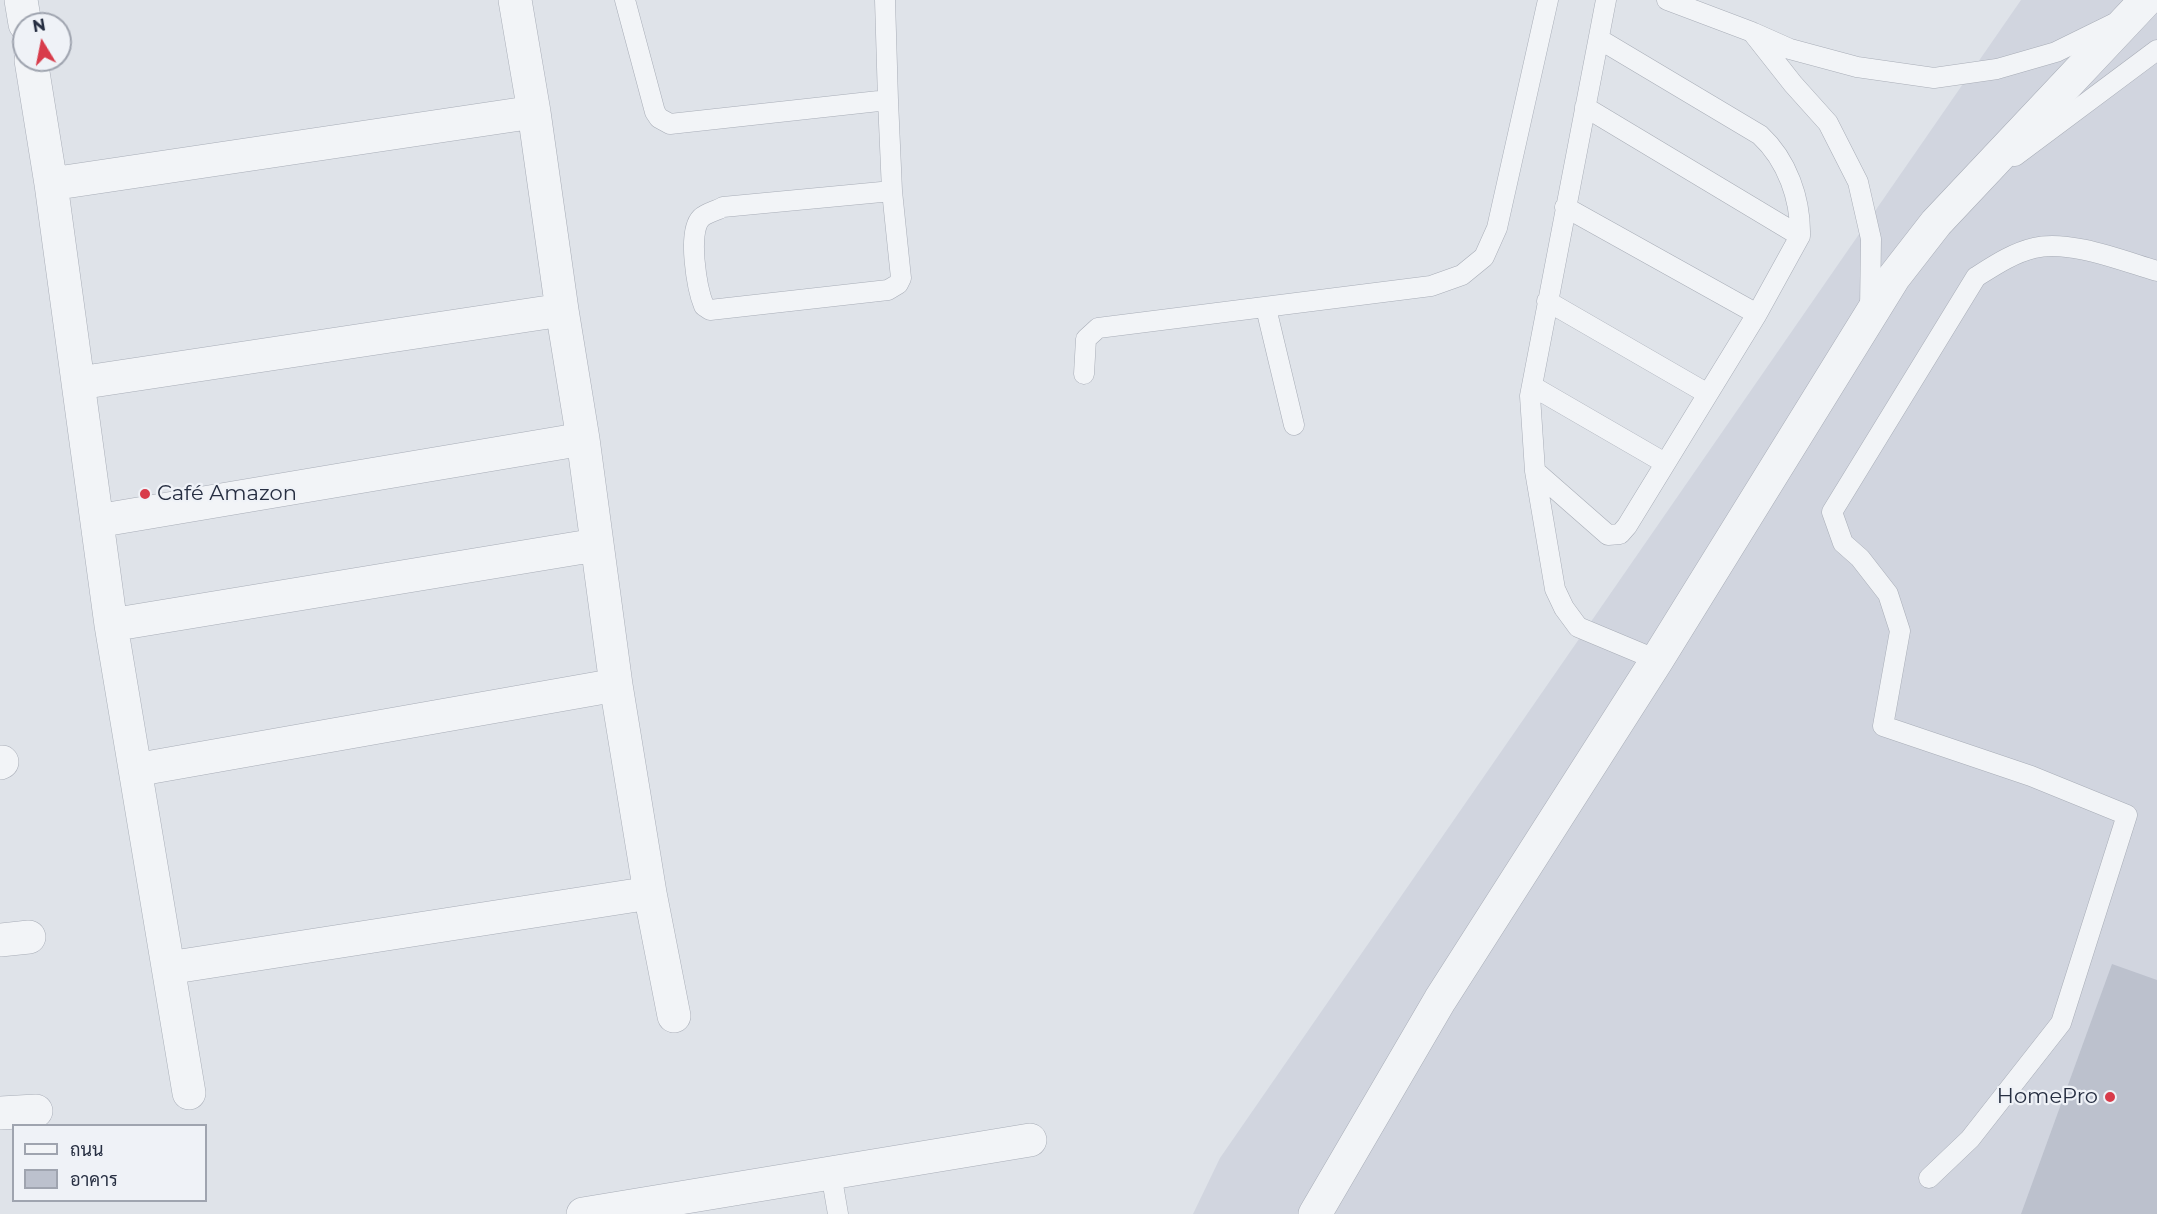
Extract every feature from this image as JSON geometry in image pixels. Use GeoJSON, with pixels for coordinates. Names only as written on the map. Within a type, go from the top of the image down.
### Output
{"type":"FeatureCollection","features":[{"type":"Feature","properties":{"kind":"street"},"geometry":{"type":"LineString","coordinates":[[515,0],[583,439],[616,685],[650,893],[674,1016]]}},
{"type":"Feature","properties":{"kind":"street"},"geometry":{"type":"LineString","coordinates":[[1315,1214],[1440,1000],[1657,660],[1894,277],[1913,250],[1959,199],[2140,7]]}},
{"type":"Feature","properties":{"kind":"street"},"geometry":{"type":"LineString","coordinates":[[33,72],[51,184],[111,625],[189,1093]]}},
{"type":"Feature","properties":{"kind":"street"},"geometry":{"type":"LineString","coordinates":[[51,184],[534,112]]}},
{"type":"Feature","properties":{"kind":"street"},"geometry":{"type":"LineString","coordinates":[[79,383],[562,310]]}},
{"type":"Feature","properties":{"kind":"street"},"geometry":{"type":"LineString","coordinates":[[97,521],[583,439]]}},
{"type":"Feature","properties":{"kind":"street"},"geometry":{"type":"LineString","coordinates":[[111,625],[597,545]]}},
{"type":"Feature","properties":{"kind":"street"},"geometry":{"type":"LineString","coordinates":[[135,770],[616,685]]}},
{"type":"Feature","properties":{"kind":"street"},"geometry":{"type":"LineString","coordinates":[[168,968],[650,893]]}},
{"type":"Feature","properties":{"kind":"street"},"geometry":{"type":"LineString","coordinates":[[0,1113],[36,1110]]}},
{"type":"Feature","properties":{"kind":"street"},"geometry":{"type":"LineString","coordinates":[[583,1214],[1030,1140]]}},
{"type":"Feature","properties":{"kind":"lane"},"geometry":{"type":"LineString","coordinates":[[625,0],[655,112],[659,118],[670,124],[888,100]]}},
{"type":"Feature","properties":{"kind":"lane"},"geometry":{"type":"LineString","coordinates":[[885,0],[892,191],[901,278],[898,284],[888,290],[710,310],[704,306],[693,247],[696,225],[703,217],[723,207],[892,191]]}},
{"type":"Feature","properties":{"kind":"lane"},"geometry":{"type":"LineString","coordinates":[[1084,374],[1086,339],[1098,328],[1431,286],[1462,275],[1484,258],[1497,228],[1548,0]]}},
{"type":"Feature","properties":{"kind":"lane"},"geometry":{"type":"LineString","coordinates":[[1606,0],[1530,396],[1531,425],[1535,471],[1555,589],[1563,608],[1578,627],[1657,660]]}},
{"type":"Feature","properties":{"kind":"lane"},"geometry":{"type":"LineString","coordinates":[[1667,0],[1790,49],[1857,67],[1934,78],[1997,69],[2056,52],[2140,7]]}},
{"type":"Feature","properties":{"kind":"lane"},"geometry":{"type":"LineString","coordinates":[[1752,32],[1793,84],[1828,123],[1858,182],[1871,239],[1870,318]]}},
{"type":"Feature","properties":{"kind":"lane"},"geometry":{"type":"LineString","coordinates":[[1535,471],[1608,535],[1620,534],[1757,314],[1800,236],[1797,200],[1787,173],[1773,147],[1760,135],[1599,39]]}},
{"type":"Feature","properties":{"kind":"lane"},"geometry":{"type":"LineString","coordinates":[[1959,199],[2157,50]]}},
{"type":"Feature","properties":{"kind":"lane"},"geometry":{"type":"LineString","coordinates":[[1585,106],[1800,236]]}},
{"type":"Feature","properties":{"kind":"lane"},"geometry":{"type":"LineString","coordinates":[[1565,207],[1757,314]]}},
{"type":"Feature","properties":{"kind":"lane"},"geometry":{"type":"LineString","coordinates":[[1929,1178],[1970,1139],[2061,1023],[2127,815],[2031,776],[1883,726],[1900,632],[1888,594],[1860,558],[1843,543],[1832,512],[1976,277],[2003,260],[2036,247],[2075,247],[2157,271]]}},
{"type":"Feature","properties":{"kind":"lane"},"geometry":{"type":"LineString","coordinates":[[1547,301],[1708,394]]}},
{"type":"Feature","properties":{"kind":"lane"},"geometry":{"type":"LineString","coordinates":[[1266,308],[1294,425]]}},
{"type":"Feature","properties":{"kind":"lane"},"geometry":{"type":"LineString","coordinates":[[1532,386],[1665,464]]}},
{"type":"Feature","properties":{"kind":"lane"},"geometry":{"type":"LineString","coordinates":[[831,1173],[838,1214]]}},
{"type":"Feature","properties":{"kind":"shaded area"},"geometry":{"type":"Polygon","coordinates":[[[2021,0],[2157,0],[2157,1214],[1193,1214],[1220,1158],[2021,0]]]}},
{"type":"Feature","properties":{"kind":"building","name":"HomePro"},"geometry":{"type":"Polygon","coordinates":[[[2112,964],[2157,980],[2157,1214],[2021,1214],[2112,964]]]}},
{"type":"Feature","properties":{"kind":"place","name":"Café Amazon"},"geometry":{"type":"Point","coordinates":[145,494]}},
{"type":"Feature","properties":{"kind":"place","name":"HomePro"},"geometry":{"type":"Point","coordinates":[2110,1097]}}]}
